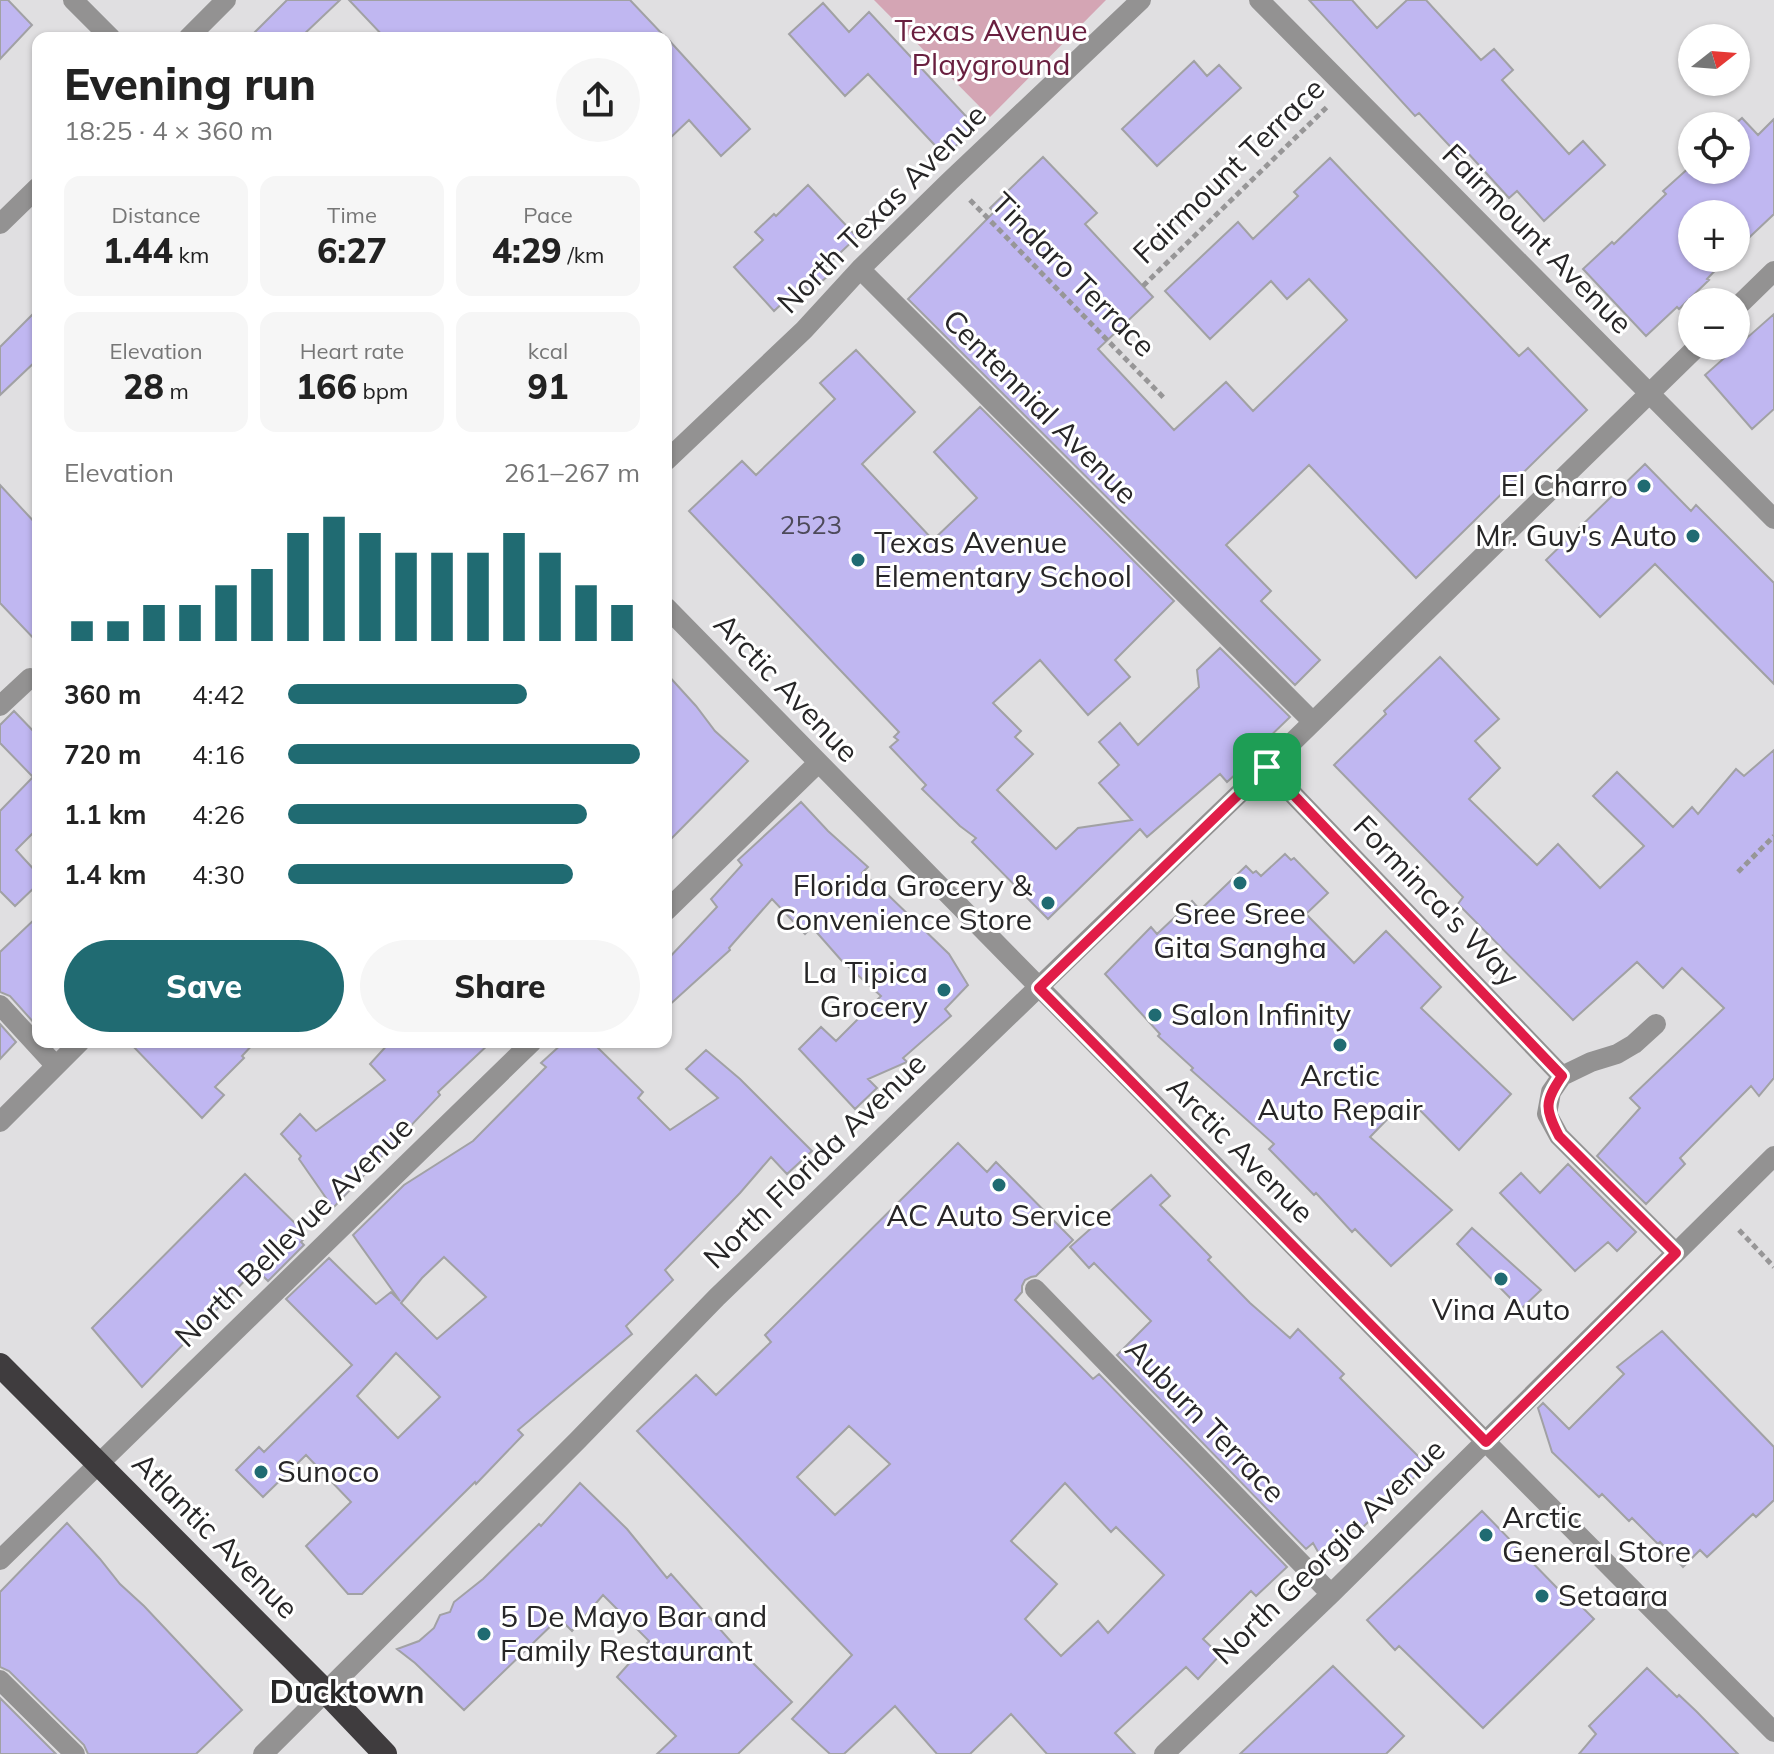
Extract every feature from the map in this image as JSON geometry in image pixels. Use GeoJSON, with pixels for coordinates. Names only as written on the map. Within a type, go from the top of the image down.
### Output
{"type":"FeatureCollection","features":[{"type":"Feature","properties":{"kind":"highway","name":"Atlantic Avenue"},"geometry":{"type":"LineString","coordinates":[[0,1365],[385,1754]]}},
{"type":"Feature","properties":{"kind":"street"},"geometry":{"type":"LineString","coordinates":[[73,0],[105,32]]}},
{"type":"Feature","properties":{"kind":"street"},"geometry":{"type":"LineString","coordinates":[[194,32],[226,0]]}},
{"type":"Feature","properties":{"kind":"street","name":"North Texas Avenue"},"geometry":{"type":"LineString","coordinates":[[672,455],[804,330],[860,269],[950,181],[1141,0]]}},
{"type":"Feature","properties":{"kind":"street","name":"Fairmount Avenue"},"geometry":{"type":"LineString","coordinates":[[1259,0],[1774,519]]}},
{"type":"Feature","properties":{"kind":"street"},"geometry":{"type":"LineString","coordinates":[[0,224],[32,193]]}},
{"type":"Feature","properties":{"kind":"street","name":"Centennial Avenue"},"geometry":{"type":"LineString","coordinates":[[860,269],[1313,722]]}},
{"type":"Feature","properties":{"kind":"street"},"geometry":{"type":"LineString","coordinates":[[1750,294],[1774,271]]}},
{"type":"Feature","properties":{"kind":"street","name":"North Florida Avenue"},"geometry":{"type":"LineString","coordinates":[[263,1754],[717,1297],[1684,360]]}},
{"type":"Feature","properties":{"kind":"street","name":"Arctic Avenue"},"geometry":{"type":"LineString","coordinates":[[672,613],[1774,1732]]}},
{"type":"Feature","properties":{"kind":"street"},"geometry":{"type":"LineString","coordinates":[[0,706],[30,678]]}},
{"type":"Feature","properties":{"kind":"street"},"geometry":{"type":"LineString","coordinates":[[672,905],[818,763]]}},
{"type":"Feature","properties":{"kind":"street","name":"Forminca's Way"},"geometry":{"type":"LineString","coordinates":[[1267,767],[1562,1076]]}},
{"type":"Feature","properties":{"kind":"street"},"geometry":{"type":"LineString","coordinates":[[0,1005],[32,1040]]}},
{"type":"Feature","properties":{"kind":"street"},"geometry":{"type":"LineString","coordinates":[[1656,1024],[1634,1044],[1617,1054],[1562,1076],[1551,1092],[1547,1114],[1559,1136],[1676,1253]]}},
{"type":"Feature","properties":{"kind":"street"},"geometry":{"type":"LineString","coordinates":[[39,1048],[56,1066]]}},
{"type":"Feature","properties":{"kind":"street"},"geometry":{"type":"LineString","coordinates":[[0,1122],[74,1048]]}},
{"type":"Feature","properties":{"kind":"street","name":"North Bellevue Avenue"},"geometry":{"type":"LineString","coordinates":[[2,1554],[98,1465],[526,1048]]}},
{"type":"Feature","properties":{"kind":"street","name":"North Georgia Avenue"},"geometry":{"type":"LineString","coordinates":[[1164,1754],[1331,1594],[1774,1156]]}},
{"type":"Feature","properties":{"kind":"street","name":"Auburn Terrace"},"geometry":{"type":"LineString","coordinates":[[1035,1289],[1331,1594]]}},
{"type":"Feature","properties":{"kind":"street"},"geometry":{"type":"LineString","coordinates":[[0,1680],[75,1754]]}},
{"type":"Feature","properties":{"kind":"path","name":"Fairmount Terrace"},"geometry":{"type":"LineString","coordinates":[[1143,286],[1346,88]]}},
{"type":"Feature","properties":{"kind":"path","name":"Tindaro Terrace"},"geometry":{"type":"LineString","coordinates":[[950,181],[1165,399]]}},
{"type":"Feature","properties":{"kind":"path"},"geometry":{"type":"LineString","coordinates":[[1738,872],[1774,836]]}},
{"type":"Feature","properties":{"kind":"path"},"geometry":{"type":"LineString","coordinates":[[1720,1209],[1774,1267]]}},
{"type":"Feature","properties":{"kind":"green space","name":"Texas Avenue Playground"},"geometry":{"type":"Polygon","coordinates":[[[874,0],[1106,0],[990,117],[874,0]]]}},
{"type":"Feature","properties":{"kind":"building"},"geometry":{"type":"Polygon","coordinates":[[[0,0],[8,0],[32,25],[0,59],[0,0]]]}},
{"type":"Feature","properties":{"kind":"building"},"geometry":{"type":"Polygon","coordinates":[[[287,0],[340,0],[306,32],[255,32],[287,0]]]}},
{"type":"Feature","properties":{"kind":"building"},"geometry":{"type":"Polygon","coordinates":[[[349,0],[630,0],[660,32],[379,32],[349,0]]]}},
{"type":"Feature","properties":{"kind":"building"},"geometry":{"type":"Polygon","coordinates":[[[1309,0],[1352,0],[1377,28],[1407,0],[1426,0],[1481,60],[1494,49],[1513,70],[1502,80],[1569,154],[1583,141],[1605,165],[1544,221],[1517,191],[1509,198],[1466,151],[1460,157],[1419,113],[1415,116],[1309,0]]]}},
{"type":"Feature","properties":{"kind":"building"},"geometry":{"type":"Polygon","coordinates":[[[823,3],[849,32],[869,12],[976,127],[945,156],[868,74],[845,96],[789,34],[823,3]]]}},
{"type":"Feature","properties":{"kind":"building"},"geometry":{"type":"Polygon","coordinates":[[[672,44],[750,129],[721,156],[689,120],[672,136],[672,44]]]}},
{"type":"Feature","properties":{"kind":"building"},"geometry":{"type":"Polygon","coordinates":[[[1194,61],[1207,76],[1219,65],[1241,88],[1157,166],[1122,129],[1194,61]]]}},
{"type":"Feature","properties":{"kind":"building"},"geometry":{"type":"Polygon","coordinates":[[[1774,119],[1774,214],[1750,237],[1750,200],[1678,200],[1678,272],[1714,272],[1701,288],[1678,288],[1678,308],[1646,336],[1583,269],[1666,194],[1663,191],[1678,178],[1678,184],[1750,184],[1750,126],[1758,135],[1774,119]]]}},
{"type":"Feature","properties":{"kind":"building"},"geometry":{"type":"Polygon","coordinates":[[[1043,157],[1097,213],[1085,224],[1153,297],[1098,349],[1174,430],[1226,382],[1253,411],[1347,320],[1309,279],[1287,299],[1271,281],[1210,339],[1165,291],[1238,222],[1253,239],[1298,196],[1294,192],[1330,158],[1519,356],[1528,348],[1587,410],[1416,578],[1309,465],[1226,545],[1271,591],[1261,601],[1320,660],[1295,685],[908,299],[994,212],[990,208],[1043,157]]]}},
{"type":"Feature","properties":{"kind":"building"},"geometry":{"type":"Polygon","coordinates":[[[808,185],[857,237],[824,268],[830,274],[810,292],[803,284],[774,311],[734,267],[763,240],[755,232],[808,185]]]}},
{"type":"Feature","properties":{"kind":"building"},"geometry":{"type":"Polygon","coordinates":[[[1774,314],[1774,409],[1752,429],[1705,375],[1722,360],[1750,360],[1750,335],[1774,314]]]}},
{"type":"Feature","properties":{"kind":"building"},"geometry":{"type":"Polygon","coordinates":[[[32,315],[32,365],[0,395],[0,347],[32,315]]]}},
{"type":"Feature","properties":{"kind":"building"},"geometry":{"type":"Polygon","coordinates":[[[856,350],[915,412],[862,464],[933,540],[977,498],[934,452],[980,407],[1174,601],[1115,660],[1130,677],[1088,715],[1040,660],[993,703],[1021,731],[1015,737],[1033,754],[997,790],[1056,849],[1078,828],[1132,820],[1099,783],[1119,765],[1099,742],[1120,723],[1138,745],[1199,687],[1197,670],[1220,648],[1290,717],[1257,749],[1260,752],[1227,782],[1220,774],[1147,837],[1140,829],[1048,919],[972,842],[976,838],[922,789],[926,785],[890,747],[898,740],[894,737],[899,732],[689,511],[742,461],[756,475],[835,399],[820,383],[856,350]]]}},
{"type":"Feature","properties":{"kind":"building"},"geometry":{"type":"Polygon","coordinates":[[[1645,464],[1691,511],[1696,505],[1774,583],[1774,684],[1655,564],[1600,617],[1546,560],[1645,464]]]}},
{"type":"Feature","properties":{"kind":"building"},"geometry":{"type":"Polygon","coordinates":[[[0,485],[32,520],[32,637],[0,603],[0,485]]]}},
{"type":"Feature","properties":{"kind":"building"},"geometry":{"type":"Polygon","coordinates":[[[1440,657],[1499,719],[1475,741],[1500,768],[1469,799],[1537,865],[1558,844],[1600,888],[1644,846],[1593,796],[1617,772],[1673,827],[1692,807],[1698,814],[1736,769],[1744,776],[1774,750],[1774,1078],[1759,1096],[1751,1086],[1680,1158],[1685,1164],[1646,1204],[1597,1156],[1640,1108],[1630,1098],[1724,1008],[1682,968],[1663,988],[1637,962],[1573,1020],[1458,904],[1463,897],[1334,765],[1440,657]]]}},
{"type":"Feature","properties":{"kind":"building"},"geometry":{"type":"Polygon","coordinates":[[[672,680],[715,731],[748,761],[672,838],[672,680]]]}},
{"type":"Feature","properties":{"kind":"building"},"geometry":{"type":"Polygon","coordinates":[[[14,711],[32,730],[32,776],[0,743],[0,725],[14,711]]]}},
{"type":"Feature","properties":{"kind":"building"},"geometry":{"type":"Polygon","coordinates":[[[32,778],[32,834],[16,850],[32,867],[32,890],[15,906],[0,891],[0,811],[32,778]]]}},
{"type":"Feature","properties":{"kind":"building"},"geometry":{"type":"Polygon","coordinates":[[[801,802],[868,867],[862,873],[949,954],[968,985],[945,1009],[951,1016],[903,1058],[907,1062],[868,1079],[877,1088],[855,1109],[799,1049],[821,1027],[836,1041],[881,996],[841,960],[812,927],[805,934],[772,899],[730,950],[672,1003],[672,955],[717,907],[711,899],[742,865],[738,860],[801,802]]]}},
{"type":"Feature","properties":{"kind":"building"},"geometry":{"type":"Polygon","coordinates":[[[1285,854],[1291,860],[1294,858],[1328,893],[1306,914],[1354,963],[1386,931],[1441,987],[1421,1008],[1511,1094],[1459,1150],[1408,1098],[1370,1137],[1452,1210],[1391,1266],[1355,1229],[1352,1232],[1269,1149],[1274,1144],[1191,1070],[1193,1068],[1158,1036],[1160,1034],[1105,974],[1151,927],[1157,934],[1192,901],[1200,910],[1246,866],[1261,876],[1285,854]]]}},
{"type":"Feature","properties":{"kind":"building"},"geometry":{"type":"Polygon","coordinates":[[[32,922],[32,1021],[10,996],[0,992],[0,952],[32,922]]]}},
{"type":"Feature","properties":{"kind":"building"},"geometry":{"type":"Polygon","coordinates":[[[0,1024],[16,1042],[0,1059],[0,1024]]]}},
{"type":"Feature","properties":{"kind":"building"},"geometry":{"type":"Polygon","coordinates":[[[135,1048],[249,1048],[242,1056],[244,1058],[215,1087],[224,1095],[202,1118],[135,1048]]]}},
{"type":"Feature","properties":{"kind":"building"},"geometry":{"type":"Polygon","coordinates":[[[385,1048],[485,1048],[438,1092],[440,1095],[333,1208],[299,1159],[301,1156],[281,1134],[300,1114],[316,1131],[385,1080],[370,1064],[385,1048]]]}},
{"type":"Feature","properties":{"kind":"building"},"geometry":{"type":"Polygon","coordinates":[[[557,1048],[598,1048],[643,1092],[638,1098],[670,1130],[718,1098],[686,1069],[706,1050],[740,1079],[812,1151],[787,1174],[771,1157],[665,1270],[673,1280],[626,1326],[632,1334],[518,1430],[523,1435],[362,1594],[348,1594],[306,1546],[351,1502],[306,1455],[263,1497],[236,1470],[259,1447],[264,1452],[352,1365],[286,1299],[329,1258],[376,1304],[391,1292],[400,1301],[353,1235],[404,1185],[473,1141],[546,1067],[541,1063],[557,1048]],[[444,1257],[401,1303],[437,1339],[486,1297],[444,1257]],[[396,1353],[357,1396],[398,1438],[440,1397],[396,1353]]]}},
{"type":"Feature","properties":{"kind":"building"},"geometry":{"type":"Polygon","coordinates":[[[958,1143],[987,1172],[996,1162],[1073,1240],[1036,1276],[1025,1280],[1022,1292],[1015,1300],[1093,1379],[1099,1374],[1287,1567],[1256,1596],[1251,1591],[1203,1639],[1220,1655],[1198,1679],[1186,1667],[1115,1733],[1135,1754],[1047,1754],[1011,1714],[970,1754],[937,1754],[895,1706],[844,1754],[830,1754],[792,1719],[852,1655],[637,1431],[696,1375],[716,1395],[771,1342],[765,1335],[958,1143]],[[849,1426],[797,1477],[835,1515],[890,1464],[849,1426]],[[1065,1483],[1011,1541],[1057,1584],[1025,1619],[1061,1656],[1098,1621],[1108,1633],[1164,1575],[1116,1527],[1111,1532],[1065,1483]]]}},
{"type":"Feature","properties":{"kind":"building"},"geometry":{"type":"Polygon","coordinates":[[[1568,1164],[1636,1232],[1617,1251],[1608,1242],[1575,1271],[1500,1193],[1521,1173],[1540,1193],[1568,1164]]]}},
{"type":"Feature","properties":{"kind":"building"},"geometry":{"type":"Polygon","coordinates":[[[245,1174],[307,1235],[301,1242],[304,1245],[268,1281],[256,1269],[142,1387],[92,1328],[245,1174]]]}},
{"type":"Feature","properties":{"kind":"building"},"geometry":{"type":"Polygon","coordinates":[[[1151,1175],[1170,1196],[1160,1205],[1211,1257],[1208,1260],[1290,1338],[1298,1329],[1344,1374],[1340,1378],[1427,1465],[1358,1532],[1354,1528],[1322,1559],[1313,1543],[1306,1549],[1117,1355],[1151,1321],[1094,1263],[1089,1268],[1070,1247],[1151,1175]]]}},
{"type":"Feature","properties":{"kind":"building"},"geometry":{"type":"Polygon","coordinates":[[[1472,1228],[1541,1290],[1521,1309],[1457,1244],[1472,1228]]]}},
{"type":"Feature","properties":{"kind":"building"},"geometry":{"type":"Polygon","coordinates":[[[1662,1331],[1774,1447],[1774,1500],[1756,1517],[1753,1514],[1707,1557],[1700,1550],[1683,1567],[1660,1542],[1658,1544],[1632,1518],[1629,1521],[1602,1494],[1599,1497],[1552,1452],[1538,1408],[1543,1403],[1569,1429],[1624,1374],[1617,1367],[1662,1331]]]}},
{"type":"Feature","properties":{"kind":"building"},"geometry":{"type":"Polygon","coordinates":[[[580,1483],[627,1529],[667,1578],[671,1574],[749,1662],[792,1702],[738,1754],[657,1754],[676,1736],[617,1677],[649,1641],[603,1595],[572,1631],[559,1618],[464,1710],[397,1649],[419,1641],[434,1628],[440,1615],[450,1612],[454,1602],[483,1579],[539,1524],[541,1526],[580,1483]]]}},
{"type":"Feature","properties":{"kind":"building"},"geometry":{"type":"Polygon","coordinates":[[[1482,1511],[1563,1594],[1566,1591],[1594,1619],[1483,1728],[1399,1646],[1395,1650],[1367,1620],[1482,1511]]]}},
{"type":"Feature","properties":{"kind":"building"},"geometry":{"type":"Polygon","coordinates":[[[67,1523],[120,1584],[242,1710],[196,1754],[88,1754],[84,1745],[9,1671],[0,1667],[0,1592],[67,1523]]]}},
{"type":"Feature","properties":{"kind":"building"},"geometry":{"type":"Polygon","coordinates":[[[1333,1666],[1404,1736],[1386,1754],[1240,1754],[1333,1666]]]}},
{"type":"Feature","properties":{"kind":"building"},"geometry":{"type":"Polygon","coordinates":[[[1647,1668],[1696,1711],[1738,1754],[1579,1754],[1596,1734],[1589,1726],[1647,1668]]]}},
{"type":"Feature","properties":{"kind":"building"},"geometry":{"type":"Polygon","coordinates":[[[0,1698],[56,1754],[0,1754],[0,1698]]]}},
{"type":"Feature","properties":{"kind":"place","name":"El Charro"},"geometry":{"type":"Point","coordinates":[1644,486]}},
{"type":"Feature","properties":{"kind":"place","name":"Mr. Guy's Auto"},"geometry":{"type":"Point","coordinates":[1693,536]}},
{"type":"Feature","properties":{"kind":"place","name":"Texas Avenue Elementary School"},"geometry":{"type":"Point","coordinates":[858,560]}},
{"type":"Feature","properties":{"kind":"place","name":"Sree Sree Gita Sangha"},"geometry":{"type":"Point","coordinates":[1240,883]}},
{"type":"Feature","properties":{"kind":"place","name":"Florida Grocery & Convenience Store"},"geometry":{"type":"Point","coordinates":[1048,903]}},
{"type":"Feature","properties":{"kind":"place","name":"La Tipica Grocery"},"geometry":{"type":"Point","coordinates":[944,990]}},
{"type":"Feature","properties":{"kind":"place","name":"Salon Infinity"},"geometry":{"type":"Point","coordinates":[1155,1015]}},
{"type":"Feature","properties":{"kind":"place","name":"Arctic Auto Repair"},"geometry":{"type":"Point","coordinates":[1340,1045]}},
{"type":"Feature","properties":{"kind":"place","name":"AC Auto Service"},"geometry":{"type":"Point","coordinates":[999,1185]}},
{"type":"Feature","properties":{"kind":"place","name":"Vina Auto"},"geometry":{"type":"Point","coordinates":[1501,1279]}},
{"type":"Feature","properties":{"kind":"place","name":"Sunoco"},"geometry":{"type":"Point","coordinates":[261,1472]}},
{"type":"Feature","properties":{"kind":"place","name":"Arctic General Store"},"geometry":{"type":"Point","coordinates":[1486,1535]}},
{"type":"Feature","properties":{"kind":"place","name":"Setaara"},"geometry":{"type":"Point","coordinates":[1542,1596]}},
{"type":"Feature","properties":{"kind":"place","name":"5 De Mayo Bar and Family Restaurant"},"geometry":{"type":"Point","coordinates":[484,1634]}},
{"type":"Feature","properties":{"kind":"district","name":"Ducktown"},"geometry":{"type":"Point","coordinates":[347,1692]}},
{"type":"Feature","properties":{"kind":"route"},"geometry":{"type":"LineString","coordinates":[[1267,767],[1562,1076],[1551,1092],[1547,1114],[1559,1136],[1676,1253],[1486,1442],[1039,988],[1267,767]]}}]}
